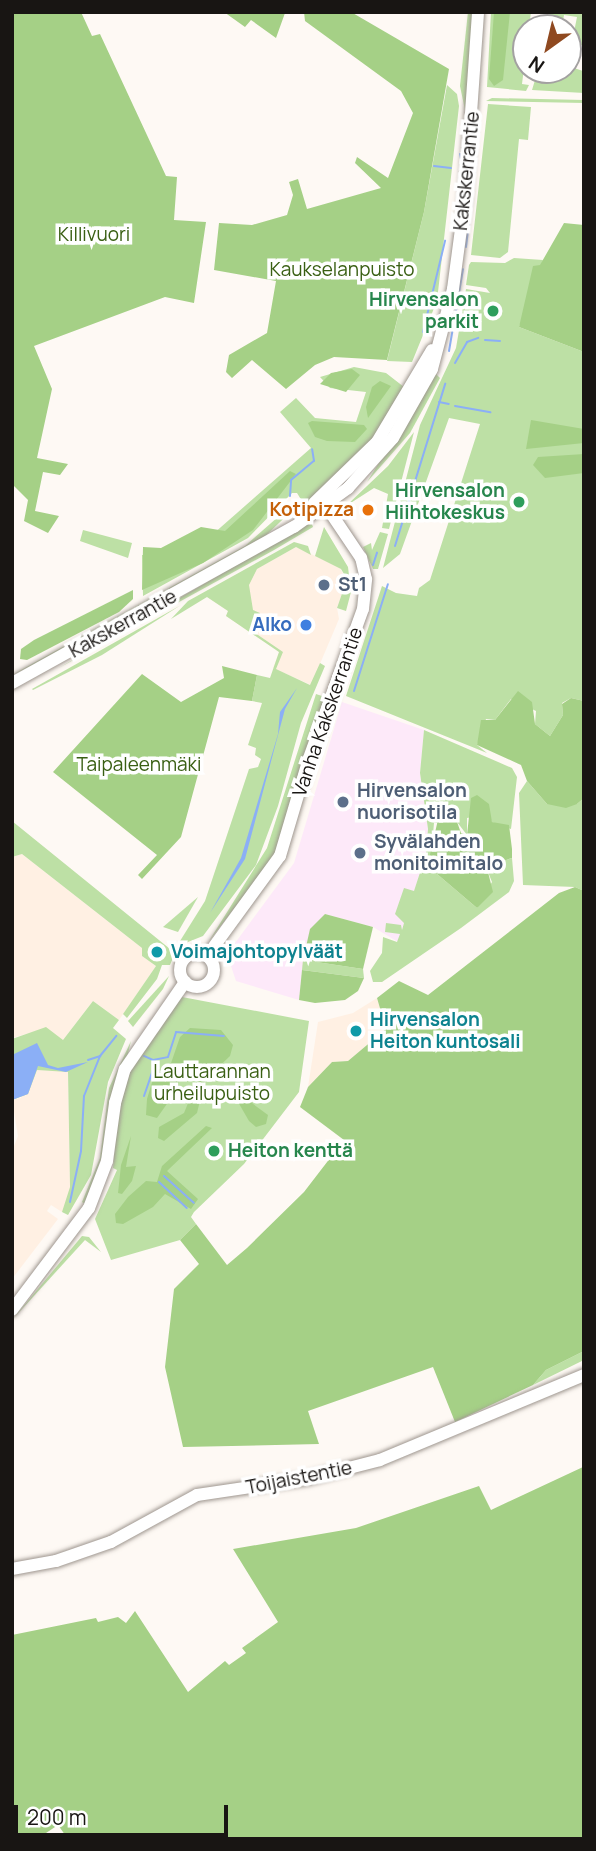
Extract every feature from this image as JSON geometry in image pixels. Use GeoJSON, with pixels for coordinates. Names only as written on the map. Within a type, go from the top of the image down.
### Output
{"type":"FeatureCollection","features":[{"type":"Feature","properties":{"kind":"street","name":"Kakskerrantie"},"geometry":{"type":"LineString","coordinates":[[12,683],[268,541],[362,475],[406,420],[432,369],[443,329],[465,198],[478,12]]}},
{"type":"Feature","properties":{"kind":"street","name":"Vanha Kakskerrantie"},"geometry":{"type":"LineString","coordinates":[[207,956],[280,856],[309,758],[363,609],[367,588],[364,566],[323,501]]}},
{"type":"Feature","properties":{"kind":"street"},"geometry":{"type":"LineString","coordinates":[[195,953],[207,956],[214,966],[209,982],[198,987],[185,982],[180,971],[184,959],[195,953]]}},
{"type":"Feature","properties":{"kind":"street"},"geometry":{"type":"LineString","coordinates":[[12,1310],[89,1208],[105,1171],[116,1096],[125,1069],[185,982]]}},
{"type":"Feature","properties":{"kind":"street","name":"Toijaistentie"},"geometry":{"type":"LineString","coordinates":[[12,1569],[61,1559],[111,1542],[197,1495],[296,1481],[380,1460],[584,1375]]}},
{"type":"Feature","properties":{"kind":"shaded area"},"geometry":{"type":"Polygon","coordinates":[[[296,547],[339,567],[347,579],[337,608],[339,619],[311,685],[273,668],[279,652],[226,616],[228,611],[207,597],[296,547]]]}},
{"type":"Feature","properties":{"kind":"shaded area"},"geometry":{"type":"Polygon","coordinates":[[[342,702],[424,730],[420,773],[428,829],[426,854],[398,942],[373,927],[325,914],[302,970],[299,1000],[236,981],[227,954],[294,863],[342,702]]]}},
{"type":"Feature","properties":{"kind":"shaded area"},"geometry":{"type":"Polygon","coordinates":[[[22,854],[142,948],[142,956],[156,966],[119,1020],[93,1001],[63,1040],[44,1029],[12,1038],[12,857],[22,854]]]}},
{"type":"Feature","properties":{"kind":"shaded area"},"geometry":{"type":"Polygon","coordinates":[[[377,998],[386,1029],[348,1061],[332,1062],[308,1087],[318,1022],[353,1013],[377,998]]]}},
{"type":"Feature","properties":{"kind":"shaded area"},"geometry":{"type":"Polygon","coordinates":[[[37,1070],[68,1071],[70,1187],[66,1207],[62,1212],[51,1205],[47,1211],[58,1219],[12,1279],[12,1151],[18,1136],[12,1100],[21,1098],[37,1070]]]}},
{"type":"Feature","properties":{"kind":"green space","name":"Killivuori"},"geometry":{"type":"Polygon","coordinates":[[[12,12],[81,12],[92,36],[100,34],[166,176],[177,177],[174,220],[206,222],[194,303],[165,297],[34,346],[52,389],[37,458],[68,464],[60,475],[43,472],[35,511],[59,516],[48,533],[24,521],[28,500],[12,484],[12,12]]]}},
{"type":"Feature","properties":{"kind":"green space"},"geometry":{"type":"Polygon","coordinates":[[[224,12],[285,13],[276,38],[251,20],[245,27],[224,12]]]}},
{"type":"Feature","properties":{"kind":"green space","name":"Kaukselanpuisto"},"geometry":{"type":"Polygon","coordinates":[[[304,12],[351,12],[449,69],[424,212],[387,360],[334,357],[315,365],[286,389],[252,360],[232,378],[226,372],[229,355],[267,333],[276,281],[214,270],[219,223],[252,225],[287,215],[293,195],[289,182],[298,179],[307,209],[381,188],[355,163],[357,157],[388,178],[413,113],[401,91],[305,21],[304,12]]]}},
{"type":"Feature","properties":{"kind":"green space"},"geometry":{"type":"Polygon","coordinates":[[[468,12],[476,12],[465,110],[460,86],[468,12]]]}},
{"type":"Feature","properties":{"kind":"green space"},"geometry":{"type":"Polygon","coordinates":[[[491,12],[531,12],[512,14],[512,84],[529,85],[526,91],[487,87],[491,12]]]}},
{"type":"Feature","properties":{"kind":"green space"},"geometry":{"type":"Polygon","coordinates":[[[494,12],[510,12],[503,80],[494,86],[489,79],[494,12]]]}},
{"type":"Feature","properties":{"kind":"green space"},"geometry":{"type":"Polygon","coordinates":[[[543,12],[584,12],[584,46],[582,14],[543,12]]]}},
{"type":"Feature","properties":{"kind":"green space"},"geometry":{"type":"Polygon","coordinates":[[[583,71],[584,93],[532,90],[534,84],[582,84],[583,71]]]}},
{"type":"Feature","properties":{"kind":"green space"},"geometry":{"type":"Polygon","coordinates":[[[447,85],[457,94],[459,106],[437,301],[412,362],[387,361],[424,212],[447,85]]]}},
{"type":"Feature","properties":{"kind":"green space"},"geometry":{"type":"Polygon","coordinates":[[[492,98],[584,100],[584,103],[486,101],[492,98]]]}},
{"type":"Feature","properties":{"kind":"green space"},"geometry":{"type":"Polygon","coordinates":[[[488,104],[531,107],[528,140],[519,139],[508,252],[500,258],[471,255],[488,104]]]}},
{"type":"Feature","properties":{"kind":"green space"},"geometry":{"type":"Polygon","coordinates":[[[564,223],[584,225],[584,352],[519,327],[533,266],[540,265],[564,223]]]}},
{"type":"Feature","properties":{"kind":"green space"},"geometry":{"type":"Polygon","coordinates":[[[514,258],[543,260],[519,327],[584,352],[584,701],[571,698],[562,703],[563,715],[550,736],[535,724],[536,711],[511,699],[495,720],[486,719],[477,745],[487,753],[346,696],[382,586],[396,593],[417,596],[419,588],[430,580],[480,424],[449,418],[400,554],[383,568],[420,425],[456,348],[466,289],[490,293],[486,288],[466,285],[469,265],[471,262],[505,263],[514,258]]]}},
{"type":"Feature","properties":{"kind":"green space"},"geometry":{"type":"Polygon","coordinates":[[[354,367],[386,373],[404,387],[388,422],[329,487],[305,506],[297,493],[292,493],[248,538],[143,596],[142,555],[188,556],[311,448],[280,412],[296,398],[315,418],[356,422],[366,392],[330,388],[320,377],[354,367]]]}},
{"type":"Feature","properties":{"kind":"green space"},"geometry":{"type":"Polygon","coordinates":[[[352,369],[360,375],[346,392],[320,384],[331,373],[352,369]]]}},
{"type":"Feature","properties":{"kind":"green space"},"geometry":{"type":"Polygon","coordinates":[[[435,373],[440,378],[410,433],[367,482],[435,373]]]}},
{"type":"Feature","properties":{"kind":"green space"},"geometry":{"type":"Polygon","coordinates":[[[380,381],[391,386],[368,418],[366,407],[372,387],[380,381]]]}},
{"type":"Feature","properties":{"kind":"green space"},"geometry":{"type":"Polygon","coordinates":[[[531,420],[584,429],[584,443],[526,449],[531,420]]]}},
{"type":"Feature","properties":{"kind":"green space"},"geometry":{"type":"Polygon","coordinates":[[[312,421],[364,425],[367,429],[355,442],[327,441],[315,437],[308,423],[312,421]]]}},
{"type":"Feature","properties":{"kind":"green space"},"geometry":{"type":"Polygon","coordinates":[[[414,432],[389,529],[382,528],[388,494],[374,488],[346,506],[388,466],[414,432]]]}},
{"type":"Feature","properties":{"kind":"green space"},"geometry":{"type":"Polygon","coordinates":[[[584,454],[584,473],[545,478],[533,465],[538,457],[584,454]]]}},
{"type":"Feature","properties":{"kind":"green space"},"geometry":{"type":"Polygon","coordinates":[[[290,471],[296,474],[253,530],[203,563],[142,590],[143,547],[161,548],[201,527],[225,531],[290,471]]]}},
{"type":"Feature","properties":{"kind":"green space"},"geometry":{"type":"Polygon","coordinates":[[[295,502],[299,504],[259,542],[65,650],[12,675],[245,546],[295,502]]]}},
{"type":"Feature","properties":{"kind":"green space"},"geometry":{"type":"Polygon","coordinates":[[[311,522],[313,527],[274,550],[57,669],[311,522]]]}},
{"type":"Feature","properties":{"kind":"green space"},"geometry":{"type":"Polygon","coordinates":[[[324,527],[348,567],[351,592],[346,611],[337,608],[347,579],[341,569],[315,556],[324,527]]]}},
{"type":"Feature","properties":{"kind":"green space"},"geometry":{"type":"Polygon","coordinates":[[[83,530],[132,543],[128,558],[80,541],[83,530]]]}},
{"type":"Feature","properties":{"kind":"green space"},"geometry":{"type":"Polygon","coordinates":[[[380,532],[388,534],[378,569],[373,569],[363,547],[371,543],[372,550],[380,532]]]}},
{"type":"Feature","properties":{"kind":"green space"},"geometry":{"type":"Polygon","coordinates":[[[294,542],[308,546],[311,555],[296,547],[257,569],[249,585],[253,610],[260,613],[252,631],[283,652],[276,669],[310,685],[320,663],[325,666],[301,723],[278,806],[256,865],[203,936],[183,944],[180,941],[205,901],[249,769],[258,767],[261,759],[255,755],[256,748],[248,745],[262,703],[252,701],[257,675],[270,678],[279,652],[226,616],[228,611],[207,597],[171,619],[188,601],[294,542]]]}},
{"type":"Feature","properties":{"kind":"green space"},"geometry":{"type":"Polygon","coordinates":[[[133,590],[133,599],[119,612],[27,660],[20,659],[21,649],[34,640],[133,590]]]}},
{"type":"Feature","properties":{"kind":"green space"},"geometry":{"type":"Polygon","coordinates":[[[181,605],[102,655],[32,689],[181,605]]]}},
{"type":"Feature","properties":{"kind":"green space","name":"Taipaleenmäki"},"geometry":{"type":"Polygon","coordinates":[[[222,666],[257,675],[252,701],[219,697],[181,837],[142,879],[138,875],[157,855],[53,772],[142,674],[181,702],[224,678],[222,666]]]}},
{"type":"Feature","properties":{"kind":"green space"},"geometry":{"type":"Polygon","coordinates":[[[518,691],[532,702],[535,724],[550,736],[563,715],[562,704],[571,698],[584,701],[584,798],[577,804],[566,808],[547,804],[527,781],[521,765],[477,745],[481,720],[495,720],[518,691]]]}},
{"type":"Feature","properties":{"kind":"green space"},"geometry":{"type":"Polygon","coordinates":[[[316,694],[325,697],[277,853],[209,941],[267,848],[316,694]]]}},
{"type":"Feature","properties":{"kind":"green space"},"geometry":{"type":"Polygon","coordinates":[[[424,730],[512,768],[517,777],[511,829],[492,822],[488,814],[467,818],[467,835],[457,822],[434,823],[430,868],[477,908],[492,882],[488,872],[492,865],[512,858],[514,881],[509,892],[461,928],[382,982],[373,982],[370,971],[382,953],[383,937],[397,942],[400,934],[385,932],[386,923],[401,925],[402,930],[404,923],[395,914],[404,888],[414,891],[426,854],[428,829],[420,773],[424,730]]]}},
{"type":"Feature","properties":{"kind":"green space"},"geometry":{"type":"Polygon","coordinates":[[[527,781],[547,804],[577,804],[584,798],[584,891],[575,887],[523,885],[519,793],[527,781]]]}},
{"type":"Feature","properties":{"kind":"green space"},"geometry":{"type":"Polygon","coordinates":[[[477,795],[489,804],[492,822],[509,825],[512,858],[491,865],[488,872],[493,892],[477,908],[430,868],[429,859],[442,802],[451,805],[461,833],[467,835],[471,798],[477,795]]]}},
{"type":"Feature","properties":{"kind":"green space"},"geometry":{"type":"Polygon","coordinates":[[[12,821],[175,953],[170,965],[162,965],[157,979],[127,1018],[123,1014],[156,966],[142,956],[142,948],[22,854],[12,857],[12,821]]]}},
{"type":"Feature","properties":{"kind":"green space"},"geometry":{"type":"Polygon","coordinates":[[[575,887],[584,891],[584,1351],[546,1370],[533,1385],[455,1422],[433,1367],[308,1411],[319,1444],[183,1447],[165,1367],[174,1289],[199,1264],[180,1240],[196,1224],[227,1265],[247,1248],[304,1192],[344,1140],[300,1107],[308,1087],[332,1062],[348,1061],[386,1029],[377,998],[399,981],[428,995],[559,893],[575,887]]]}},
{"type":"Feature","properties":{"kind":"green space"},"geometry":{"type":"Polygon","coordinates":[[[198,897],[178,932],[163,927],[198,897]]]}},
{"type":"Feature","properties":{"kind":"green space"},"geometry":{"type":"Polygon","coordinates":[[[325,914],[373,927],[363,969],[303,960],[310,929],[325,914]]]}},
{"type":"Feature","properties":{"kind":"green space"},"geometry":{"type":"Polygon","coordinates":[[[303,960],[363,969],[364,978],[302,970],[303,960]]]}},
{"type":"Feature","properties":{"kind":"green space"},"geometry":{"type":"Polygon","coordinates":[[[302,970],[364,978],[358,991],[345,1000],[315,1003],[299,1000],[302,970]]]}},
{"type":"Feature","properties":{"kind":"green space"},"geometry":{"type":"Polygon","coordinates":[[[169,976],[163,989],[133,1027],[128,1021],[169,976]]]}},
{"type":"Feature","properties":{"kind":"green space","name":"Lauttarannan urheilupuisto"},"geometry":{"type":"Polygon","coordinates":[[[182,997],[309,1021],[299,1092],[244,1164],[194,1212],[191,1217],[196,1224],[180,1240],[111,1260],[95,1219],[117,1170],[113,1168],[118,1109],[133,1063],[182,997]]]}},
{"type":"Feature","properties":{"kind":"green space"},"geometry":{"type":"Polygon","coordinates":[[[93,1001],[119,1020],[113,1028],[126,1039],[108,1082],[91,1175],[68,1215],[62,1212],[70,1187],[68,1072],[37,1070],[28,1094],[12,1100],[12,1039],[46,1027],[63,1040],[93,1001]]]}},
{"type":"Feature","properties":{"kind":"green space"},"geometry":{"type":"Polygon","coordinates":[[[190,1028],[221,1030],[233,1045],[230,1056],[205,1080],[197,1113],[164,1141],[158,1138],[159,1127],[184,1113],[197,1081],[192,1062],[184,1063],[176,1091],[157,1118],[146,1115],[147,1099],[154,1076],[159,1069],[169,1069],[180,1037],[190,1028]]]}},
{"type":"Feature","properties":{"kind":"green space"},"geometry":{"type":"Polygon","coordinates":[[[131,1041],[106,1145],[85,1204],[82,1202],[100,1158],[109,1088],[131,1041]]]}},
{"type":"Feature","properties":{"kind":"green space"},"geometry":{"type":"Polygon","coordinates":[[[241,1095],[268,1115],[266,1124],[256,1127],[249,1121],[238,1102],[241,1095]]]}},
{"type":"Feature","properties":{"kind":"green space"},"geometry":{"type":"Polygon","coordinates":[[[206,1126],[212,1128],[167,1171],[198,1199],[191,1209],[165,1194],[153,1207],[123,1224],[116,1223],[115,1214],[128,1197],[146,1181],[157,1182],[162,1166],[206,1126]]]}},
{"type":"Feature","properties":{"kind":"green space"},"geometry":{"type":"Polygon","coordinates":[[[131,1136],[126,1167],[136,1166],[132,1181],[122,1194],[118,1193],[121,1165],[131,1136]]]}},
{"type":"Feature","properties":{"kind":"green space"},"geometry":{"type":"Polygon","coordinates":[[[82,1236],[89,1237],[101,1252],[85,1240],[12,1320],[82,1236]]]}},
{"type":"Feature","properties":{"kind":"green space"},"geometry":{"type":"Polygon","coordinates":[[[584,1351],[584,1360],[533,1385],[546,1370],[584,1351]]]}},
{"type":"Feature","properties":{"kind":"green space"},"geometry":{"type":"Polygon","coordinates":[[[583,1467],[584,1839],[68,1839],[58,1825],[37,1839],[12,1839],[12,1635],[96,1618],[98,1622],[118,1617],[126,1623],[135,1611],[188,1692],[225,1661],[229,1665],[246,1653],[242,1648],[278,1622],[233,1549],[356,1528],[479,1486],[491,1510],[583,1467]]]}},
{"type":"Feature","properties":{"kind":"water"},"geometry":{"type":"Polygon","coordinates":[[[297,688],[285,709],[245,859],[210,913],[241,858],[278,734],[280,712],[297,688]]]}},
{"type":"Feature","properties":{"kind":"water"},"geometry":{"type":"Polygon","coordinates":[[[37,1043],[48,1065],[58,1068],[88,1062],[66,1072],[38,1066],[28,1094],[12,1100],[12,1055],[37,1043]]]}},
{"type":"Feature","properties":{"kind":"waterway"},"geometry":{"type":"LineString","coordinates":[[460,154],[462,164]]}},
{"type":"Feature","properties":{"kind":"waterway"},"geometry":{"type":"LineString","coordinates":[[434,166],[451,168]]}},
{"type":"Feature","properties":{"kind":"waterway"},"geometry":{"type":"LineString","coordinates":[[466,247],[475,169]]}},
{"type":"Feature","properties":{"kind":"waterway"},"geometry":{"type":"LineString","coordinates":[[423,332],[445,241]]}},
{"type":"Feature","properties":{"kind":"waterway"},"geometry":{"type":"LineString","coordinates":[[449,351],[463,269]]}},
{"type":"Feature","properties":{"kind":"waterway"},"geometry":{"type":"LineString","coordinates":[[455,363],[467,342],[478,338]]}},
{"type":"Feature","properties":{"kind":"waterway"},"geometry":{"type":"LineString","coordinates":[[485,340],[500,341]]}},
{"type":"Feature","properties":{"kind":"waterway"},"geometry":{"type":"LineString","coordinates":[[395,546],[445,384]]}},
{"type":"Feature","properties":{"kind":"waterway"},"geometry":{"type":"LineString","coordinates":[[439,402],[449,404]]}},
{"type":"Feature","properties":{"kind":"waterway"},"geometry":{"type":"LineString","coordinates":[[455,406],[490,412]]}},
{"type":"Feature","properties":{"kind":"waterway"},"geometry":{"type":"LineString","coordinates":[[290,496],[291,480],[314,461],[312,449]]}},
{"type":"Feature","properties":{"kind":"waterway"},"geometry":{"type":"LineString","coordinates":[[373,565],[377,553]]}},
{"type":"Feature","properties":{"kind":"waterway"},"geometry":{"type":"LineString","coordinates":[[354,691],[388,584]]}},
{"type":"Feature","properties":{"kind":"waterway"},"geometry":{"type":"LineString","coordinates":[[153,1060],[168,1057],[176,1032],[224,1036]]}},
{"type":"Feature","properties":{"kind":"waterway"},"geometry":{"type":"LineString","coordinates":[[88,1060],[100,1056],[116,1036]]}},
{"type":"Feature","properties":{"kind":"waterway"},"geometry":{"type":"LineString","coordinates":[[70,1202],[81,1151],[84,1096],[100,1056]]}},
{"type":"Feature","properties":{"kind":"waterway"},"geometry":{"type":"LineString","coordinates":[[144,1056],[153,1060],[154,1067],[144,1096]]}},
{"type":"Feature","properties":{"kind":"waterway"},"geometry":{"type":"LineString","coordinates":[[164,1176],[194,1203]]}},
{"type":"Feature","properties":{"kind":"waterway"},"geometry":{"type":"LineString","coordinates":[[159,1182],[187,1208]]}},
{"type":"Feature","properties":{"kind":"place","name":"Hirvensalon parkit"},"geometry":{"type":"Point","coordinates":[493,311]}},
{"type":"Feature","properties":{"kind":"place","name":"Hirvensalon Hiihtokeskus"},"geometry":{"type":"Point","coordinates":[519,502]}},
{"type":"Feature","properties":{"kind":"place","name":"Kotipizza"},"geometry":{"type":"Point","coordinates":[368,510]}},
{"type":"Feature","properties":{"kind":"place","name":"St1"},"geometry":{"type":"Point","coordinates":[324,585]}},
{"type":"Feature","properties":{"kind":"place","name":"Alko"},"geometry":{"type":"Point","coordinates":[306,625]}},
{"type":"Feature","properties":{"kind":"place","name":"Hirvensalon nuorisotila"},"geometry":{"type":"Point","coordinates":[343,802]}},
{"type":"Feature","properties":{"kind":"place","name":"Syvälahden monitoimitalo"},"geometry":{"type":"Point","coordinates":[360,853]}},
{"type":"Feature","properties":{"kind":"place","name":"Voimajohtopylväät"},"geometry":{"type":"Point","coordinates":[157,952]}},
{"type":"Feature","properties":{"kind":"place","name":"Hirvensalon Heiton kuntosali"},"geometry":{"type":"Point","coordinates":[356,1031]}},
{"type":"Feature","properties":{"kind":"place","name":"Heiton kenttä"},"geometry":{"type":"Point","coordinates":[214,1151]}}]}
